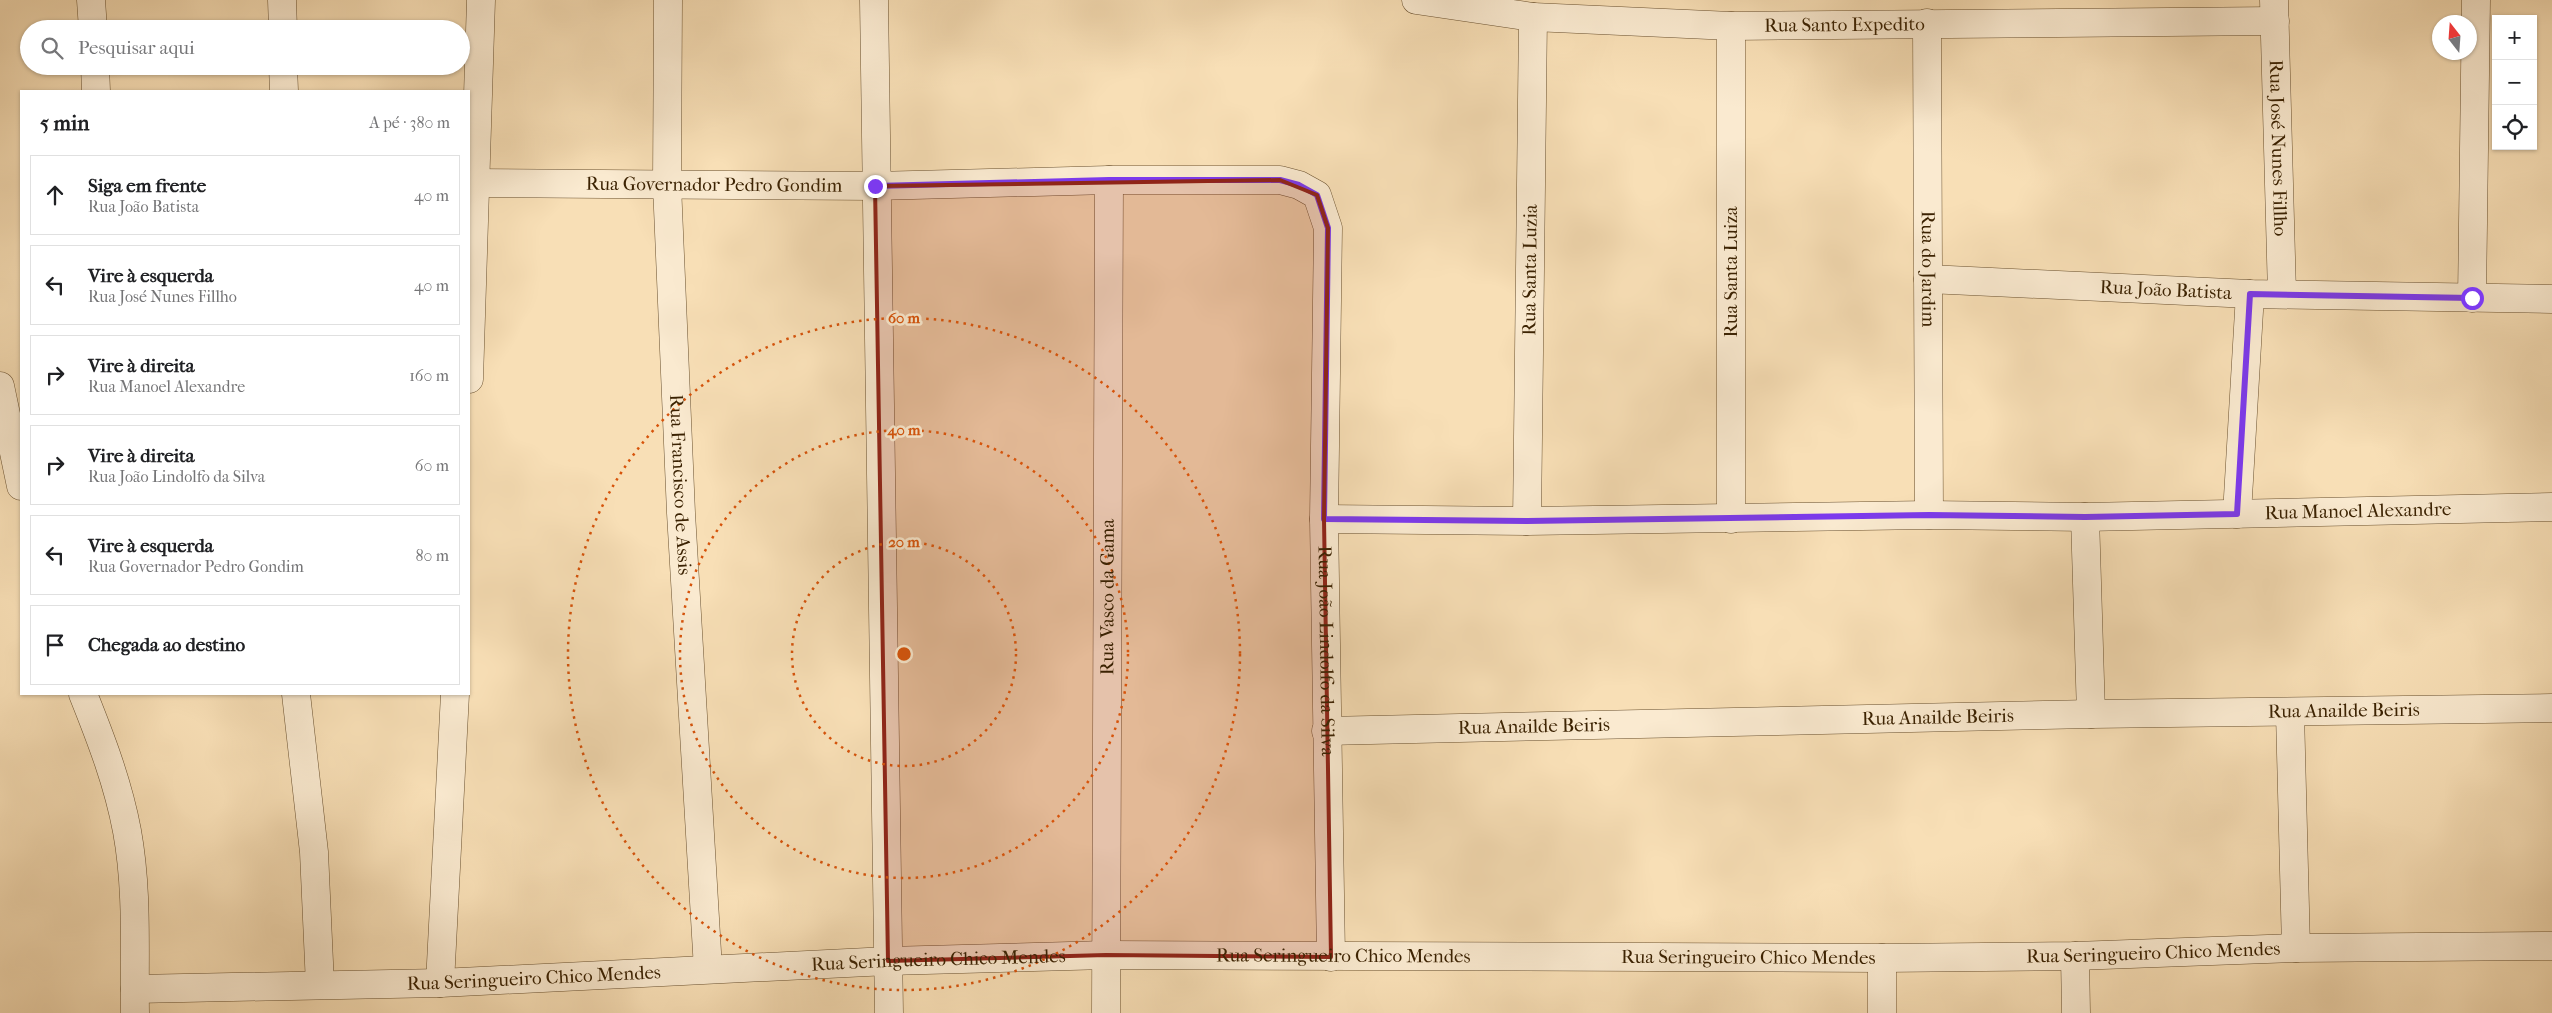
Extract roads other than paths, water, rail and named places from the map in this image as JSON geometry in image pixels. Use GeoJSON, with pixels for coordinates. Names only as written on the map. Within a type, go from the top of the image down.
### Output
{"type":"FeatureCollection","features":[{"type":"Feature","properties":{"kind":"street"},"geometry":{"type":"LineString","coordinates":[[91,0],[92,20]]}},
{"type":"Feature","properties":{"kind":"street"},"geometry":{"type":"LineString","coordinates":[[282,0],[283,20]]}},
{"type":"Feature","properties":{"kind":"street"},"geometry":{"type":"LineString","coordinates":[[470,330],[473,183],[481,0]]}},
{"type":"Feature","properties":{"kind":"street","name":"Rua Francisco de Assis"},"geometry":{"type":"LineString","coordinates":[[668,0],[667,185],[681,513],[708,970]]}},
{"type":"Feature","properties":{"kind":"street"},"geometry":{"type":"LineString","coordinates":[[874,0],[875,186],[889,1013]]}},
{"type":"Feature","properties":{"kind":"street","name":"Rua Santo Expedito"},"geometry":{"type":"LineString","coordinates":[[1416,0],[1533,17],[1731,26],[1926,23],[2274,10]]}},
{"type":"Feature","properties":{"kind":"street"},"geometry":{"type":"LineString","coordinates":[[2472,298],[2476,0]]}},
{"type":"Feature","properties":{"kind":"street","name":"Rua José Nunes Fillho"},"geometry":{"type":"LineString","coordinates":[[2274,10],[2282,294]]}},
{"type":"Feature","properties":{"kind":"street","name":"Rua Santa Luzia"},"geometry":{"type":"LineString","coordinates":[[1527,521],[1533,17]]}},
{"type":"Feature","properties":{"kind":"street","name":"Rua do Jardim"},"geometry":{"type":"LineString","coordinates":[[1926,23],[1929,515]]}},
{"type":"Feature","properties":{"kind":"street","name":"Rua Santa Luiza"},"geometry":{"type":"LineString","coordinates":[[1731,26],[1731,518]]}},
{"type":"Feature","properties":{"kind":"street"},"geometry":{"type":"LineString","coordinates":[[95,75],[96,90]]}},
{"type":"Feature","properties":{"kind":"street"},"geometry":{"type":"LineString","coordinates":[[283,75],[284,90]]}},
{"type":"Feature","properties":{"kind":"street","name":"Rua Governador Pedro Gondim"},"geometry":{"type":"LineString","coordinates":[[473,183],[875,186],[1109,180],[1280,180],[1299,185],[1317,195]]}},
{"type":"Feature","properties":{"kind":"street","name":"Rua Vasco da Gama"},"geometry":{"type":"LineString","coordinates":[[1106,1013],[1109,180]]}},
{"type":"Feature","properties":{"kind":"street","name":"Rua João Lindolfo da Silva"},"geometry":{"type":"LineString","coordinates":[[1317,195],[1328,228],[1324,519],[1331,957]]}},
{"type":"Feature","properties":{"kind":"street","name":"Rua João Batista"},"geometry":{"type":"LineString","coordinates":[[1928,279],[2250,294],[2552,299]]}},
{"type":"Feature","properties":{"kind":"street"},"geometry":{"type":"LineString","coordinates":[[2237,514],[2250,294]]}},
{"type":"Feature","properties":{"kind":"street"},"geometry":{"type":"LineString","coordinates":[[0,386],[7,456],[20,484]]}},
{"type":"Feature","properties":{"kind":"street","name":"Rua Manoel Alexandre"},"geometry":{"type":"LineString","coordinates":[[1324,519],[1527,521],[1929,515],[2085,517],[2552,508]]}},
{"type":"Feature","properties":{"kind":"street"},"geometry":{"type":"LineString","coordinates":[[2085,517],[2091,714]]}},
{"type":"Feature","properties":{"kind":"street"},"geometry":{"type":"LineString","coordinates":[[83,695],[114,775],[127,832],[136,909],[135,1001]]}},
{"type":"Feature","properties":{"kind":"street"},"geometry":{"type":"LineString","coordinates":[[296,695],[314,852],[320,985]]}},
{"type":"Feature","properties":{"kind":"street"},"geometry":{"type":"LineString","coordinates":[[440,983],[455,695]]}},
{"type":"Feature","properties":{"kind":"street","name":"Rua Anailde Beiris"},"geometry":{"type":"LineString","coordinates":[[1326,731],[2091,714],[2290,713],[2552,708]]}},
{"type":"Feature","properties":{"kind":"street"},"geometry":{"type":"LineString","coordinates":[[2290,713],[2296,948]]}},
{"type":"Feature","properties":{"kind":"street","name":"Rua Seringueiro Chico Mendes"},"geometry":{"type":"LineString","coordinates":[[135,1001],[320,985],[440,983],[888,961],[1106,955],[1882,958],[2075,956],[2296,948],[2552,946]]}},
{"type":"Feature","properties":{"kind":"street"},"geometry":{"type":"LineString","coordinates":[[2075,956],[2076,1013]]}},
{"type":"Feature","properties":{"kind":"street"},"geometry":{"type":"LineString","coordinates":[[1882,958],[1882,1013]]}}]}
